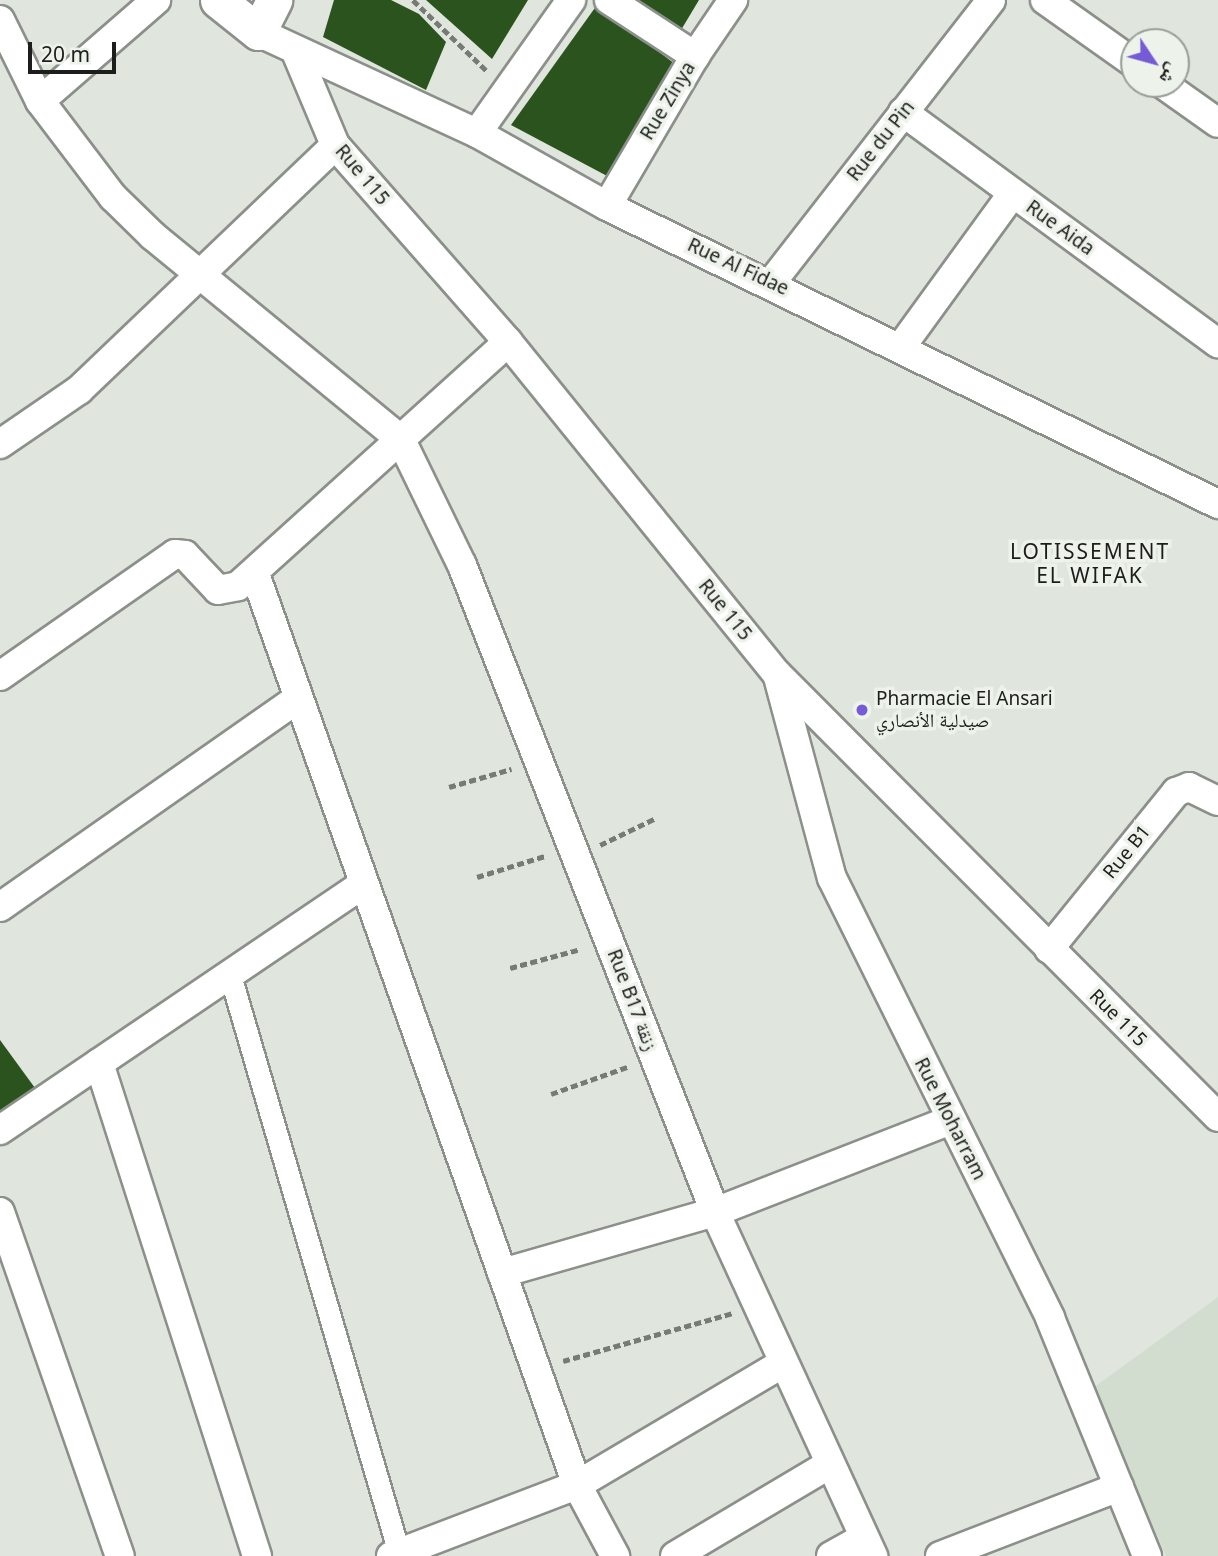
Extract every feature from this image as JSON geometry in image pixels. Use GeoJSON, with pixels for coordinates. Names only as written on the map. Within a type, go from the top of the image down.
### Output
{"type":"FeatureCollection","features":[{"type":"Feature","properties":{"kind":"street"},"geometry":{"type":"LineString","coordinates":[[40,101],[156,0]]}},
{"type":"Feature","properties":{"kind":"street"},"geometry":{"type":"LineString","coordinates":[[218,0],[258,32],[274,0]]}},
{"type":"Feature","properties":{"kind":"street"},"geometry":{"type":"LineString","coordinates":[[477,133],[571,0]]}},
{"type":"Feature","properties":{"kind":"street"},"geometry":{"type":"LineString","coordinates":[[609,0],[695,56]]}},
{"type":"Feature","properties":{"kind":"street","name":"Rue Zinya"},"geometry":{"type":"LineString","coordinates":[[607,205],[695,56],[733,0]]}},
{"type":"Feature","properties":{"kind":"street","name":"Rue du Pin"},"geometry":{"type":"LineString","coordinates":[[771,282],[991,0]]}},
{"type":"Feature","properties":{"kind":"street"},"geometry":{"type":"LineString","coordinates":[[1045,0],[1120,53]]}},
{"type":"Feature","properties":{"kind":"street"},"geometry":{"type":"LineString","coordinates":[[0,20],[40,101],[113,197],[200,274],[401,440]]}},
{"type":"Feature","properties":{"kind":"street","name":"Rue Al Fidae"},"geometry":{"type":"LineString","coordinates":[[258,32],[296,52],[477,133],[607,205],[771,282],[1218,504]]}},
{"type":"Feature","properties":{"kind":"street","name":"Rue 115"},"geometry":{"type":"LineString","coordinates":[[296,52],[335,145],[508,342],[777,674],[1218,1117]]}},
{"type":"Feature","properties":{"kind":"street"},"geometry":{"type":"LineString","coordinates":[[1183,98],[1218,123]]}},
{"type":"Feature","properties":{"kind":"street","name":"Rue Aida"},"geometry":{"type":"LineString","coordinates":[[903,113],[1218,343]]}},
{"type":"Feature","properties":{"kind":"street"},"geometry":{"type":"LineString","coordinates":[[5,430],[79,390],[335,145]]}},
{"type":"Feature","properties":{"kind":"street"},"geometry":{"type":"LineString","coordinates":[[901,347],[1013,193]]}},
{"type":"Feature","properties":{"kind":"street"},"geometry":{"type":"LineString","coordinates":[[0,676],[175,554],[185,555],[222,591],[256,574],[508,342]]}},
{"type":"Feature","properties":{"kind":"street","name":"Rue B17 زنقة"},"geometry":{"type":"LineString","coordinates":[[401,440],[462,565],[715,1212],[828,1465],[869,1547]]}},
{"type":"Feature","properties":{"kind":"street"},"geometry":{"type":"LineString","coordinates":[[256,574],[363,884],[577,1485],[615,1556]]}},
{"type":"Feature","properties":{"kind":"street","name":"Rue Moharram"},"geometry":{"type":"LineString","coordinates":[[777,674],[832,878],[1050,1318],[1147,1556]]}},
{"type":"Feature","properties":{"kind":"street"},"geometry":{"type":"LineString","coordinates":[[0,907],[298,698]]}},
{"type":"Feature","properties":{"kind":"street","name":"Rue B1"},"geometry":{"type":"LineString","coordinates":[[1049,949],[1176,792],[1189,787],[1218,801]]}},
{"type":"Feature","properties":{"kind":"street"},"geometry":{"type":"LineString","coordinates":[[0,1130],[363,884]]}},
{"type":"Feature","properties":{"kind":"street"},"geometry":{"type":"LineString","coordinates":[[230,975],[395,1554],[432,1548],[577,1485],[783,1363]]}},
{"type":"Feature","properties":{"kind":"street"},"geometry":{"type":"LineString","coordinates":[[99,1063],[257,1556]]}},
{"type":"Feature","properties":{"kind":"street"},"geometry":{"type":"LineString","coordinates":[[502,1273],[715,1212],[951,1121]]}},
{"type":"Feature","properties":{"kind":"street"},"geometry":{"type":"LineString","coordinates":[[0,1212],[120,1556]]}},
{"type":"Feature","properties":{"kind":"street"},"geometry":{"type":"LineString","coordinates":[[675,1556],[828,1465]]}},
{"type":"Feature","properties":{"kind":"street"},"geometry":{"type":"LineString","coordinates":[[940,1556],[1119,1487]]}},
{"type":"Feature","properties":{"kind":"street"},"geometry":{"type":"LineString","coordinates":[[831,1556],[869,1547]]}},
{"type":"Feature","properties":{"kind":"path"},"geometry":{"type":"LineString","coordinates":[[412,0],[508,91]]}},
{"type":"Feature","properties":{"kind":"path"},"geometry":{"type":"LineString","coordinates":[[449,787],[539,761]]}},
{"type":"Feature","properties":{"kind":"path"},"geometry":{"type":"LineString","coordinates":[[477,877],[574,852],[656,818]]}},
{"type":"Feature","properties":{"kind":"path"},"geometry":{"type":"LineString","coordinates":[[510,968],[609,941]]}},
{"type":"Feature","properties":{"kind":"path"},"geometry":{"type":"LineString","coordinates":[[551,1094],[655,1058]]}},
{"type":"Feature","properties":{"kind":"path"},"geometry":{"type":"LineString","coordinates":[[536,1369],[757,1307]]}},
{"type":"Feature","properties":{"kind":"shaded area"},"geometry":{"type":"Polygon","coordinates":[[[1218,1297],[1218,1556],[1166,1556],[1093,1388],[1218,1297]]]}},
{"type":"Feature","properties":{"kind":"building"},"geometry":{"type":"Polygon","coordinates":[[[334,0],[391,0],[419,14],[446,42],[426,90],[323,37],[334,0]]]}},
{"type":"Feature","properties":{"kind":"building"},"geometry":{"type":"Polygon","coordinates":[[[426,0],[528,0],[492,59],[426,0]]]}},
{"type":"Feature","properties":{"kind":"building"},"geometry":{"type":"Polygon","coordinates":[[[623,0],[699,0],[675,40],[623,0]]]}},
{"type":"Feature","properties":{"kind":"building"},"geometry":{"type":"Polygon","coordinates":[[[597,5],[675,64],[609,177],[511,125],[597,5]]]}},
{"type":"Feature","properties":{"kind":"building"},"geometry":{"type":"Polygon","coordinates":[[[0,1040],[35,1088],[0,1112],[0,1040]]]}},
{"type":"Feature","properties":{"kind":"place","name":"Pharmacie El Ansari صيدلية الأنصاري"},"geometry":{"type":"Point","coordinates":[862,710]}},
{"type":"Feature","properties":{"kind":"district","name":"LOTISSEMENT EL WIFAK"},"geometry":{"type":"Point","coordinates":[1090,563]}}]}
